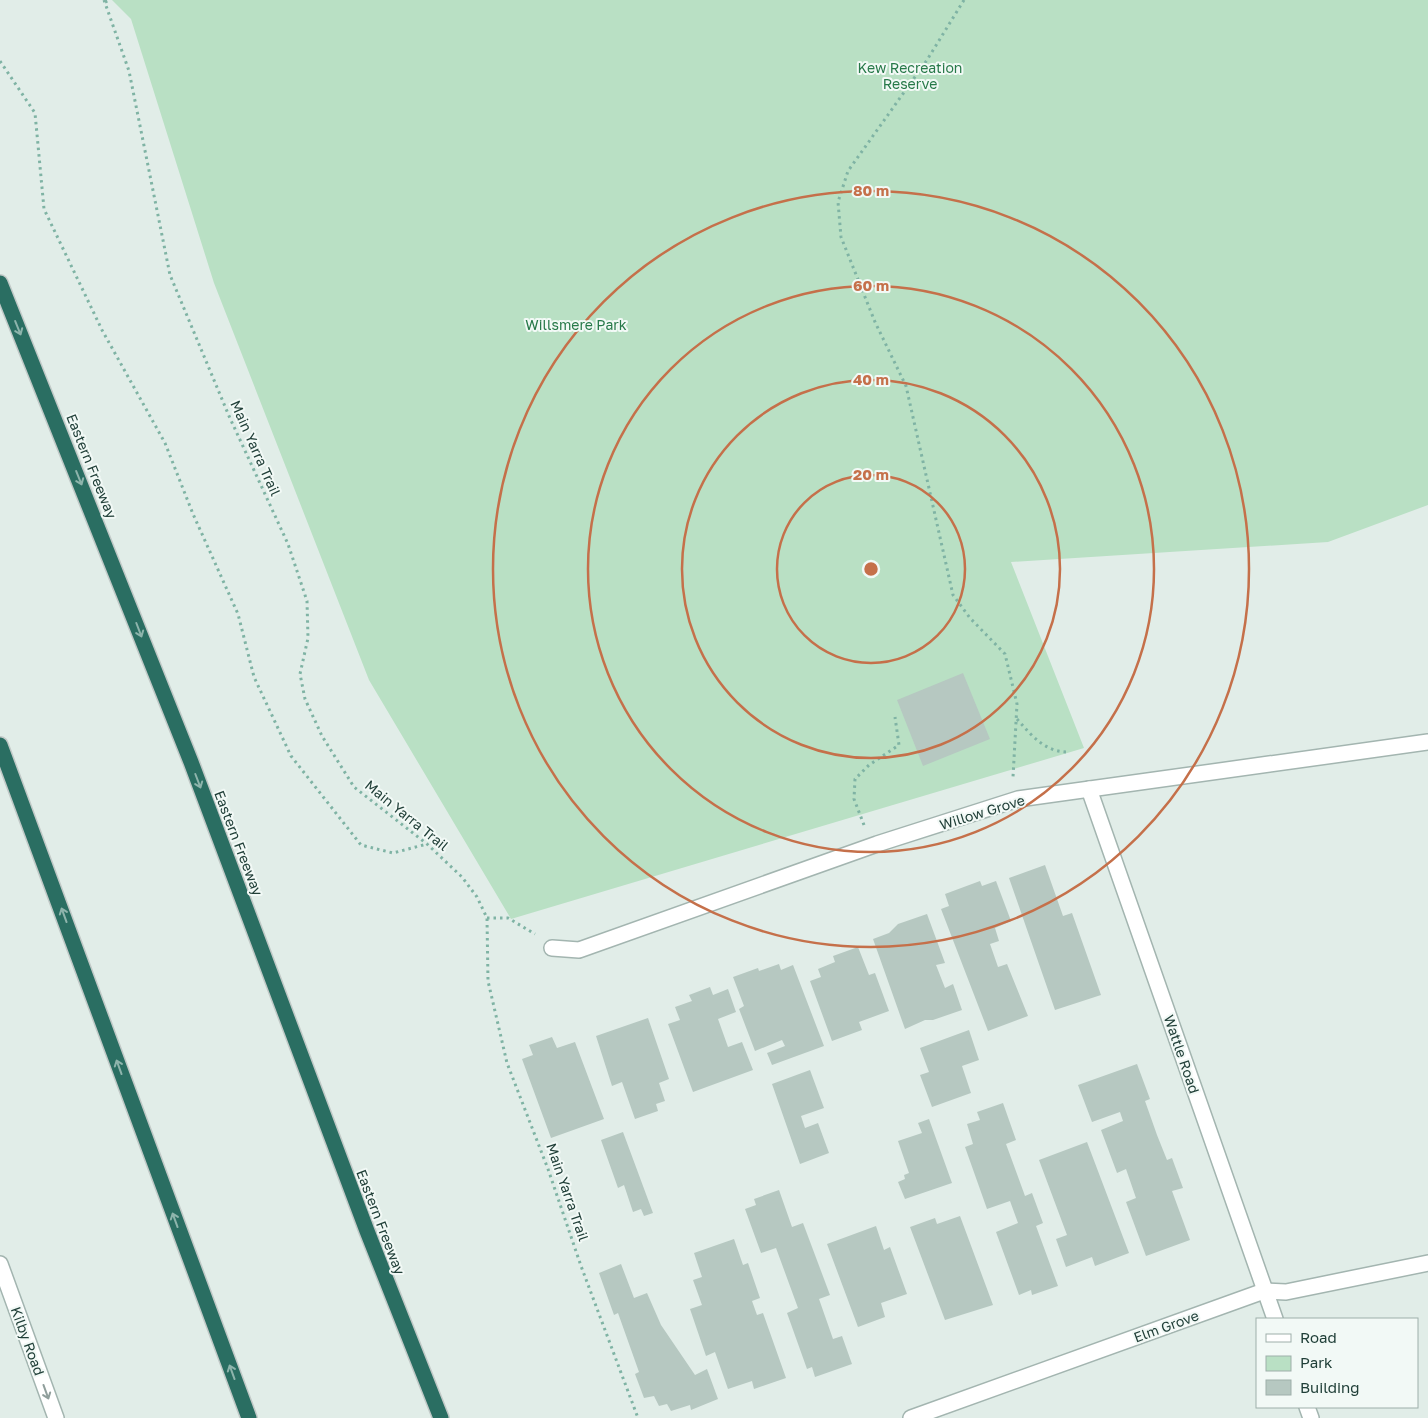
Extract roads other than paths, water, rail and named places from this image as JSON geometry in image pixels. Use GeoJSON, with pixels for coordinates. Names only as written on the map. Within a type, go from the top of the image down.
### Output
{"type":"FeatureCollection","features":[{"type":"Feature","properties":{"kind":"highway","name":"Eastern Freeway"},"geometry":{"type":"LineString","coordinates":[[0,283],[191,762],[367,1231],[441,1418]]}},
{"type":"Feature","properties":{"kind":"highway"},"geometry":{"type":"LineString","coordinates":[[0,745],[249,1418]]}},
{"type":"Feature","properties":{"kind":"street","name":"Willow Grove"},"geometry":{"type":"LineString","coordinates":[[552,948],[579,950],[877,844],[1018,799],[1428,742]]}},
{"type":"Feature","properties":{"kind":"street","name":"Wattle Road"},"geometry":{"type":"LineString","coordinates":[[1090,789],[1275,1318]]}},
{"type":"Feature","properties":{"kind":"street","name":"Elm Grove"},"geometry":{"type":"LineString","coordinates":[[911,1418],[1264,1291],[1286,1292],[1428,1263]]}},
{"type":"Feature","properties":{"kind":"street","name":"Kilby Road"},"geometry":{"type":"LineString","coordinates":[[0,1264],[56,1418]]}},
{"type":"Feature","properties":{"kind":"park label","name":"Kew Recreation Reserve"},"geometry":{"type":"Point","coordinates":[910,76]}},
{"type":"Feature","properties":{"kind":"park label","name":"Willsmere Park"},"geometry":{"type":"Point","coordinates":[576,324]}}]}
